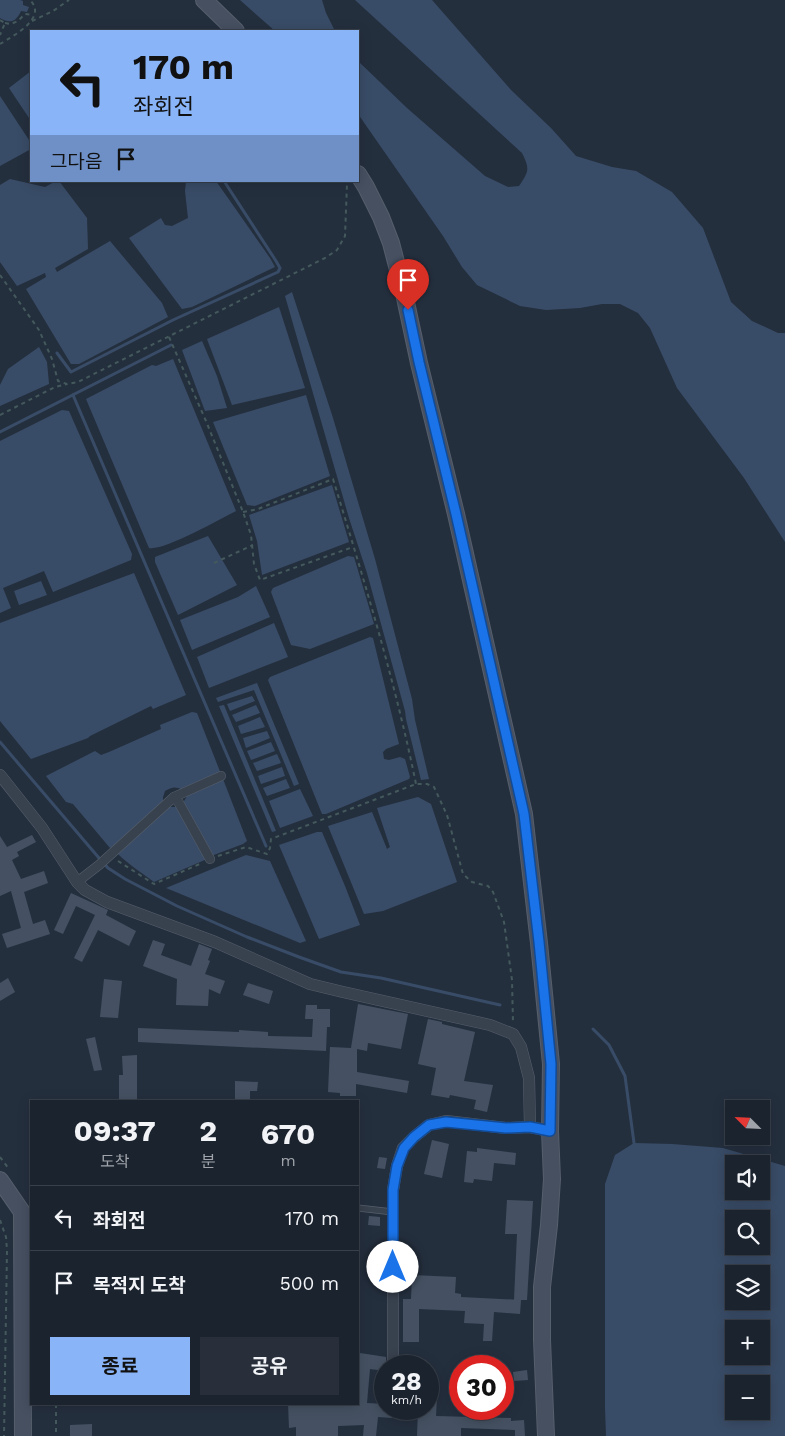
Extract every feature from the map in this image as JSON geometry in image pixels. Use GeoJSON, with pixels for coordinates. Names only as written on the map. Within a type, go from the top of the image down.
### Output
{"type":"FeatureCollection","features":[{"type":"Feature","properties":{"kind":"main road"},"geometry":{"type":"LineString","coordinates":[[204,0],[235,30]]}},
{"type":"Feature","properties":{"kind":"main road"},"geometry":{"type":"LineString","coordinates":[[359,176],[381,217],[391,243],[404,292],[524,814],[551,1064],[550,1131],[552,1179],[542,1296],[546,1436]]}},
{"type":"Feature","properties":{"kind":"main road"},"geometry":{"type":"LineString","coordinates":[[0,1180],[27,1210],[23,1436]]}},
{"type":"Feature","properties":{"kind":"street"},"geometry":{"type":"LineString","coordinates":[[0,775],[42,828],[76,882],[107,902],[215,942],[310,984],[490,1025],[513,1034],[521,1048],[529,1078],[530,1127]]}},
{"type":"Feature","properties":{"kind":"street"},"geometry":{"type":"LineString","coordinates":[[76,882],[109,857],[174,797],[221,776]]}},
{"type":"Feature","properties":{"kind":"street"},"geometry":{"type":"LineString","coordinates":[[174,797],[210,860]]}},
{"type":"Feature","properties":{"kind":"street"},"geometry":{"type":"LineString","coordinates":[[394,1355],[393,1190],[397,1166],[404,1148],[429,1125],[446,1122],[506,1128],[530,1127],[550,1131]]}},
{"type":"Feature","properties":{"kind":"lane"},"geometry":{"type":"LineString","coordinates":[[359,1208],[393,1212]]}},
{"type":"Feature","properties":{"kind":"path"},"geometry":{"type":"LineString","coordinates":[[30,0],[35,8],[32,21]]}},
{"type":"Feature","properties":{"kind":"path"},"geometry":{"type":"LineString","coordinates":[[0,44],[23,30],[32,21],[53,11],[69,0]]}},
{"type":"Feature","properties":{"kind":"path"},"geometry":{"type":"LineString","coordinates":[[0,20],[12,24],[25,14],[33,15]]}},
{"type":"Feature","properties":{"kind":"path"},"geometry":{"type":"LineString","coordinates":[[0,35],[5,23]]}},
{"type":"Feature","properties":{"kind":"path"},"geometry":{"type":"LineString","coordinates":[[0,415],[55,387],[78,382],[325,258],[337,250],[344,236],[347,182]]}},
{"type":"Feature","properties":{"kind":"path"},"geometry":{"type":"LineString","coordinates":[[0,275],[39,330],[52,359],[58,381],[67,384]]}},
{"type":"Feature","properties":{"kind":"path"},"geometry":{"type":"LineString","coordinates":[[168,337],[206,421],[243,512],[251,535],[254,564],[260,580],[354,546]]}},
{"type":"Feature","properties":{"kind":"path"},"geometry":{"type":"LineString","coordinates":[[243,512],[258,509],[333,479],[380,638],[407,740],[416,784]]}},
{"type":"Feature","properties":{"kind":"path"},"geometry":{"type":"LineString","coordinates":[[214,563],[253,545]]}},
{"type":"Feature","properties":{"kind":"path"},"geometry":{"type":"LineString","coordinates":[[109,857],[154,884],[246,847],[267,854],[271,839],[416,784],[427,784],[434,787],[447,815],[463,874],[472,882],[488,886],[493,892],[504,922],[512,980],[513,1034]]}},
{"type":"Feature","properties":{"kind":"path"},"geometry":{"type":"LineString","coordinates":[[0,1220],[6,1237],[7,1250],[4,1436]]}},
{"type":"Feature","properties":{"kind":"path"},"geometry":{"type":"LineString","coordinates":[[56,1405],[56,1436]]}},
{"type":"Feature","properties":{"kind":"water"},"geometry":{"type":"Polygon","coordinates":[[[0,0],[20,0],[23,1],[23,5],[29,7],[27,12],[21,11],[15,20],[7,21],[0,18],[0,0]]]}},
{"type":"Feature","properties":{"kind":"water"},"geometry":{"type":"Polygon","coordinates":[[[240,0],[322,0],[334,30],[274,30],[240,0]]]}},
{"type":"Feature","properties":{"kind":"water"},"geometry":{"type":"Polygon","coordinates":[[[355,0],[432,0],[511,90],[551,128],[576,156],[612,167],[636,171],[672,192],[703,228],[731,302],[752,321],[778,333],[785,333],[785,542],[744,478],[677,388],[650,328],[638,313],[620,304],[546,310],[520,306],[477,285],[462,267],[443,236],[359,115],[359,62],[407,108],[485,176],[508,187],[519,186],[527,170],[522,153],[355,0]]]}},
{"type":"Feature","properties":{"kind":"water"},"geometry":{"type":"Polygon","coordinates":[[[30,72],[30,120],[9,88],[30,72]]]}},
{"type":"Feature","properties":{"kind":"water"},"geometry":{"type":"Polygon","coordinates":[[[0,96],[30,141],[30,150],[0,166],[0,96]]]}},
{"type":"Feature","properties":{"kind":"water"},"geometry":{"type":"Polygon","coordinates":[[[10,179],[45,187],[54,182],[60,182],[87,218],[88,249],[55,268],[57,272],[110,241],[162,303],[168,317],[79,364],[71,364],[26,289],[46,277],[45,273],[17,286],[0,262],[0,185],[10,179]]]}},
{"type":"Feature","properties":{"kind":"water"},"geometry":{"type":"Polygon","coordinates":[[[186,182],[217,182],[275,267],[192,307],[182,309],[129,238],[161,218],[165,225],[172,226],[188,218],[186,182]]]}},
{"type":"Feature","properties":{"kind":"water"},"geometry":{"type":"Polygon","coordinates":[[[292,292],[333,418],[375,559],[412,699],[429,779],[421,780],[405,711],[367,573],[349,518],[285,296],[292,292]]]}},
{"type":"Feature","properties":{"kind":"water"},"geometry":{"type":"Polygon","coordinates":[[[279,307],[305,388],[232,405],[207,339],[279,307]]]}},
{"type":"Feature","properties":{"kind":"water"},"geometry":{"type":"Polygon","coordinates":[[[202,341],[217,376],[227,408],[205,411],[182,350],[202,341]]]}},
{"type":"Feature","properties":{"kind":"water"},"geometry":{"type":"Polygon","coordinates":[[[39,347],[47,362],[49,384],[0,406],[0,385],[8,369],[39,347]]]}},
{"type":"Feature","properties":{"kind":"water"},"geometry":{"type":"Polygon","coordinates":[[[173,359],[236,511],[179,540],[156,548],[149,548],[86,399],[152,365],[156,366],[173,359]]]}},
{"type":"Feature","properties":{"kind":"water"},"geometry":{"type":"Polygon","coordinates":[[[306,395],[330,476],[255,506],[247,505],[213,422],[306,395]]]}},
{"type":"Feature","properties":{"kind":"water"},"geometry":{"type":"Polygon","coordinates":[[[62,410],[69,411],[132,554],[131,560],[53,592],[44,571],[3,588],[11,608],[0,613],[0,441],[62,410]]]}},
{"type":"Feature","properties":{"kind":"water"},"geometry":{"type":"Polygon","coordinates":[[[332,485],[349,542],[262,575],[257,541],[249,515],[332,485]]]}},
{"type":"Feature","properties":{"kind":"water"},"geometry":{"type":"Polygon","coordinates":[[[208,536],[237,585],[178,615],[155,562],[155,557],[208,536]]]}},
{"type":"Feature","properties":{"kind":"water"},"geometry":{"type":"Polygon","coordinates":[[[348,556],[354,557],[374,624],[310,649],[291,645],[271,592],[273,588],[348,556]]]}},
{"type":"Feature","properties":{"kind":"water"},"geometry":{"type":"Polygon","coordinates":[[[134,573],[186,695],[153,709],[151,706],[88,738],[31,759],[0,721],[0,623],[134,573]]]}},
{"type":"Feature","properties":{"kind":"water"},"geometry":{"type":"Polygon","coordinates":[[[41,581],[47,595],[19,605],[14,591],[41,581]]]}},
{"type":"Feature","properties":{"kind":"water"},"geometry":{"type":"Polygon","coordinates":[[[256,586],[270,617],[192,650],[180,620],[238,597],[256,586]]]}},
{"type":"Feature","properties":{"kind":"water"},"geometry":{"type":"Polygon","coordinates":[[[274,623],[288,657],[209,688],[197,657],[274,623]]]}},
{"type":"Feature","properties":{"kind":"water"},"geometry":{"type":"Polygon","coordinates":[[[370,637],[373,638],[399,744],[383,752],[384,759],[389,760],[400,757],[405,759],[410,777],[326,814],[322,814],[268,680],[270,677],[370,637]]]}},
{"type":"Feature","properties":{"kind":"water"},"geometry":{"type":"Polygon","coordinates":[[[257,683],[299,784],[294,786],[254,690],[218,702],[216,698],[257,683]]]}},
{"type":"Feature","properties":{"kind":"water"},"geometry":{"type":"Polygon","coordinates":[[[252,696],[255,701],[230,711],[227,704],[252,696]]]}},
{"type":"Feature","properties":{"kind":"water"},"geometry":{"type":"Polygon","coordinates":[[[224,705],[276,831],[272,832],[219,706],[224,705]]]}},
{"type":"Feature","properties":{"kind":"water"},"geometry":{"type":"Polygon","coordinates":[[[256,705],[260,713],[236,722],[232,715],[256,705]]]}},
{"type":"Feature","properties":{"kind":"water"},"geometry":{"type":"Polygon","coordinates":[[[192,712],[197,713],[221,774],[183,790],[174,788],[165,791],[163,802],[120,843],[110,848],[73,804],[66,802],[46,776],[95,751],[101,755],[109,752],[161,729],[160,725],[192,712]]]}},
{"type":"Feature","properties":{"kind":"water"},"geometry":{"type":"Polygon","coordinates":[[[260,717],[265,727],[241,734],[238,726],[260,717]]]}},
{"type":"Feature","properties":{"kind":"water"},"geometry":{"type":"Polygon","coordinates":[[[267,731],[270,738],[246,748],[243,738],[267,731]]]}},
{"type":"Feature","properties":{"kind":"water"},"geometry":{"type":"Polygon","coordinates":[[[271,742],[275,751],[251,760],[247,751],[271,742]]]}},
{"type":"Feature","properties":{"kind":"water"},"geometry":{"type":"Polygon","coordinates":[[[277,754],[281,763],[257,771],[253,763],[277,754]]]}},
{"type":"Feature","properties":{"kind":"water"},"geometry":{"type":"Polygon","coordinates":[[[282,767],[285,776],[261,784],[258,776],[282,767]]]}},
{"type":"Feature","properties":{"kind":"water"},"geometry":{"type":"Polygon","coordinates":[[[223,779],[247,841],[211,856],[183,803],[187,796],[223,779]]]}},
{"type":"Feature","properties":{"kind":"water"},"geometry":{"type":"Polygon","coordinates":[[[286,779],[290,788],[267,796],[263,788],[286,779]]]}},
{"type":"Feature","properties":{"kind":"water"},"geometry":{"type":"Polygon","coordinates":[[[300,789],[313,816],[280,828],[269,801],[300,789]]]}},
{"type":"Feature","properties":{"kind":"water"},"geometry":{"type":"Polygon","coordinates":[[[418,797],[431,804],[457,882],[383,911],[364,914],[328,826],[372,812],[387,849],[390,847],[377,808],[418,797]]]}},
{"type":"Feature","properties":{"kind":"water"},"geometry":{"type":"Polygon","coordinates":[[[179,806],[207,859],[154,882],[118,854],[169,807],[179,806]]]}},
{"type":"Feature","properties":{"kind":"water"},"geometry":{"type":"Polygon","coordinates":[[[322,832],[360,925],[319,939],[279,845],[322,832]]]}},
{"type":"Feature","properties":{"kind":"water"},"geometry":{"type":"Polygon","coordinates":[[[246,855],[270,861],[306,941],[300,943],[166,888],[246,855]]]}},
{"type":"Feature","properties":{"kind":"water"},"geometry":{"type":"Polygon","coordinates":[[[634,1143],[723,1148],[747,1155],[725,1155],[725,1200],[770,1200],[770,1162],[785,1166],[785,1436],[606,1436],[605,1184],[615,1155],[634,1143]]]}},
{"type":"Feature","properties":{"kind":"building"},"geometry":{"type":"Polygon","coordinates":[[[32,835],[36,842],[17,852],[19,856],[12,860],[21,879],[44,871],[48,883],[24,892],[33,924],[45,920],[50,934],[7,948],[2,934],[21,928],[11,891],[0,896],[0,836],[7,847],[32,835]]]}},
{"type":"Feature","properties":{"kind":"building"},"geometry":{"type":"Polygon","coordinates":[[[71,893],[108,910],[106,915],[136,931],[129,946],[98,930],[82,962],[74,958],[95,915],[76,906],[63,934],[54,930],[71,893]]]}},
{"type":"Feature","properties":{"kind":"building"},"geometry":{"type":"Polygon","coordinates":[[[153,940],[165,944],[161,955],[191,966],[199,944],[212,949],[205,974],[225,981],[220,994],[209,989],[208,1006],[176,1005],[177,979],[143,966],[153,940]]]}},
{"type":"Feature","properties":{"kind":"building"},"geometry":{"type":"Polygon","coordinates":[[[8,978],[15,992],[0,1001],[0,983],[8,978]]]}},
{"type":"Feature","properties":{"kind":"building"},"geometry":{"type":"Polygon","coordinates":[[[104,979],[122,981],[118,1018],[100,1017],[104,979]]]}},
{"type":"Feature","properties":{"kind":"building"},"geometry":{"type":"Polygon","coordinates":[[[248,983],[273,991],[269,1004],[243,995],[248,983]]]}},
{"type":"Feature","properties":{"kind":"building"},"geometry":{"type":"Polygon","coordinates":[[[358,1004],[408,1014],[401,1049],[368,1043],[367,1051],[357,1049],[357,1072],[409,1081],[407,1093],[356,1084],[356,1096],[340,1096],[340,1093],[328,1092],[330,1047],[351,1048],[358,1004]]]}},
{"type":"Feature","properties":{"kind":"building"},"geometry":{"type":"Polygon","coordinates":[[[306,1005],[317,1005],[317,1009],[330,1009],[330,1027],[327,1027],[326,1051],[138,1042],[138,1028],[239,1032],[239,1030],[268,1032],[268,1036],[312,1037],[313,1019],[305,1019],[306,1005]]]}},
{"type":"Feature","properties":{"kind":"building"},"geometry":{"type":"Polygon","coordinates":[[[428,1019],[475,1032],[464,1081],[493,1085],[487,1112],[474,1109],[476,1100],[450,1095],[449,1098],[431,1095],[436,1068],[418,1064],[428,1019]]]}},
{"type":"Feature","properties":{"kind":"building"},"geometry":{"type":"Polygon","coordinates":[[[95,1037],[102,1070],[94,1071],[86,1039],[95,1037]]]}},
{"type":"Feature","properties":{"kind":"building"},"geometry":{"type":"Polygon","coordinates":[[[137,1055],[137,1100],[119,1100],[119,1075],[123,1075],[122,1056],[137,1055]]]}},
{"type":"Feature","properties":{"kind":"building"},"geometry":{"type":"Polygon","coordinates":[[[235,1081],[258,1082],[257,1091],[250,1091],[250,1100],[235,1100],[235,1081]]]}},
{"type":"Feature","properties":{"kind":"building"},"geometry":{"type":"Polygon","coordinates":[[[432,1140],[449,1144],[442,1178],[424,1174],[432,1140]]]}},
{"type":"Feature","properties":{"kind":"building"},"geometry":{"type":"Polygon","coordinates":[[[477,1148],[516,1153],[515,1165],[494,1163],[492,1181],[474,1179],[473,1183],[464,1182],[467,1151],[477,1152],[477,1148]]]}},
{"type":"Feature","properties":{"kind":"building"},"geometry":{"type":"Polygon","coordinates":[[[379,1157],[387,1158],[385,1169],[377,1168],[379,1157]]]}},
{"type":"Feature","properties":{"kind":"building"},"geometry":{"type":"Polygon","coordinates":[[[507,1200],[533,1201],[527,1300],[514,1300],[517,1234],[505,1234],[507,1200]]]}},
{"type":"Feature","properties":{"kind":"building"},"geometry":{"type":"Polygon","coordinates":[[[369,1216],[380,1217],[380,1226],[368,1225],[369,1216]]]}},
{"type":"Feature","properties":{"kind":"building"},"geometry":{"type":"Polygon","coordinates":[[[412,1275],[456,1277],[455,1293],[461,1294],[461,1297],[521,1300],[520,1314],[494,1312],[492,1341],[483,1341],[484,1324],[464,1323],[465,1311],[419,1309],[419,1342],[403,1342],[403,1299],[411,1299],[412,1275]]]}},
{"type":"Feature","properties":{"kind":"building"},"geometry":{"type":"Polygon","coordinates":[[[360,1353],[374,1355],[374,1370],[370,1369],[367,1403],[374,1403],[374,1420],[378,1420],[376,1436],[363,1436],[364,1425],[338,1426],[338,1436],[296,1436],[296,1427],[289,1428],[288,1405],[359,1405],[360,1353]]]}},
{"type":"Feature","properties":{"kind":"building"},"geometry":{"type":"Polygon","coordinates":[[[527,1370],[528,1380],[514,1381],[514,1372],[527,1370]]]}},
{"type":"Feature","properties":{"kind":"building"},"geometry":{"type":"Polygon","coordinates":[[[439,1416],[449,1416],[449,1420],[524,1420],[525,1436],[515,1436],[515,1430],[461,1428],[461,1436],[417,1436],[418,1420],[439,1420],[439,1416]]]}},
{"type":"Feature","properties":{"kind":"building"},"geometry":{"type":"Polygon","coordinates":[[[92,1424],[92,1436],[70,1436],[70,1425],[92,1424]]]}},
{"type":"Feature","properties":{"kind":"waterway"},"geometry":{"type":"LineString","coordinates":[[57,353],[71,372],[173,320],[278,272],[280,268],[276,261],[225,182]]}},
{"type":"Feature","properties":{"kind":"waterway"},"geometry":{"type":"LineString","coordinates":[[0,432],[171,345]]}},
{"type":"Feature","properties":{"kind":"waterway"},"geometry":{"type":"LineString","coordinates":[[73,395],[266,846]]}},
{"type":"Feature","properties":{"kind":"waterway"},"geometry":{"type":"LineString","coordinates":[[0,742],[108,868],[125,879],[177,906],[247,937],[341,972],[381,978],[500,1005]]}},
{"type":"Feature","properties":{"kind":"waterway"},"geometry":{"type":"LineString","coordinates":[[593,1029],[609,1045],[625,1076],[634,1143]]}},
{"type":"Feature","properties":{"kind":"route"},"geometry":{"type":"LineString","coordinates":[[393,1267],[393,1190],[397,1166],[404,1148],[414,1137],[429,1125],[446,1122],[506,1128],[530,1127],[550,1131],[551,1064],[524,814],[408,310]]}}]}
